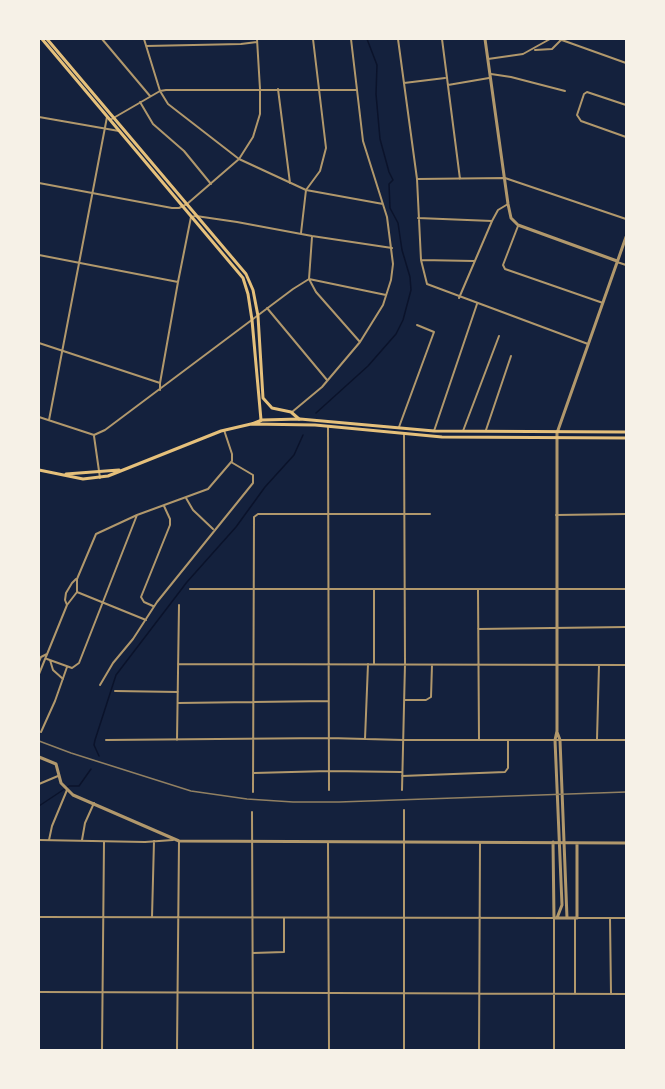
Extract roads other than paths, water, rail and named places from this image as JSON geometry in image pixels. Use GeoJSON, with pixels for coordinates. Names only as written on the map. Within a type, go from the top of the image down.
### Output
{"type":"FeatureCollection","features":[{"type":"Feature","properties":{"kind":"main road"},"geometry":{"type":"LineString","coordinates":[[44,39],[185,205],[191,217],[243,278],[252,320],[262,422]]}},
{"type":"Feature","properties":{"kind":"main road"},"geometry":{"type":"LineString","coordinates":[[110,118],[246,274],[253,290],[258,316],[263,398],[269,406],[291,412],[300,419]]}},
{"type":"Feature","properties":{"kind":"main road"},"geometry":{"type":"LineString","coordinates":[[261,414],[269,406]]}},
{"type":"Feature","properties":{"kind":"main road"},"geometry":{"type":"LineString","coordinates":[[65,474],[121,470],[224,429],[262,422],[300,419],[434,431],[626,432]]}},
{"type":"Feature","properties":{"kind":"main road"},"geometry":{"type":"LineString","coordinates":[[262,422],[441,437],[626,438]]}},
{"type":"Feature","properties":{"kind":"main road"},"geometry":{"type":"LineString","coordinates":[[39,470],[83,479],[100,478],[116,474],[121,470]]}},
{"type":"Feature","properties":{"kind":"street"},"geometry":{"type":"LineString","coordinates":[[102,39],[150,96]]}},
{"type":"Feature","properties":{"kind":"street"},"geometry":{"type":"LineString","coordinates":[[144,39],[160,91],[168,104],[239,159],[306,190],[383,204]]}},
{"type":"Feature","properties":{"kind":"street"},"geometry":{"type":"LineString","coordinates":[[301,234],[306,190],[315,180],[324,160],[326,148],[314,39]]}},
{"type":"Feature","properties":{"kind":"street"},"geometry":{"type":"LineString","coordinates":[[291,412],[327,381],[375,321],[387,295],[393,264],[383,204],[364,148],[351,39]]}},
{"type":"Feature","properties":{"kind":"street"},"geometry":{"type":"LineString","coordinates":[[398,39],[417,179],[421,260],[426,282],[431,287],[459,298],[588,344]]}},
{"type":"Feature","properties":{"kind":"street"},"geometry":{"type":"LineString","coordinates":[[442,39],[460,179]]}},
{"type":"Feature","properties":{"kind":"street"},"geometry":{"type":"LineString","coordinates":[[485,39],[510,214],[518,225],[626,265]]}},
{"type":"Feature","properties":{"kind":"street"},"geometry":{"type":"LineString","coordinates":[[488,59],[512,57],[533,50],[550,39]]}},
{"type":"Feature","properties":{"kind":"street"},"geometry":{"type":"LineString","coordinates":[[39,183],[172,208],[185,205],[239,159],[257,126],[260,114],[257,40],[241,44],[146,46]]}},
{"type":"Feature","properties":{"kind":"street"},"geometry":{"type":"LineString","coordinates":[[533,50],[552,49],[560,40],[626,63]]}},
{"type":"Feature","properties":{"kind":"street"},"geometry":{"type":"LineString","coordinates":[[448,85],[491,76],[511,77],[565,91]]}},
{"type":"Feature","properties":{"kind":"street"},"geometry":{"type":"LineString","coordinates":[[404,83],[447,78]]}},
{"type":"Feature","properties":{"kind":"street"},"geometry":{"type":"LineString","coordinates":[[278,90],[290,183]]}},
{"type":"Feature","properties":{"kind":"street"},"geometry":{"type":"LineString","coordinates":[[49,420],[103,129],[110,118],[160,91],[357,90]]}},
{"type":"Feature","properties":{"kind":"street"},"geometry":{"type":"LineString","coordinates":[[626,105],[588,92],[584,94],[577,115],[579,119],[626,136]]}},
{"type":"Feature","properties":{"kind":"street"},"geometry":{"type":"LineString","coordinates":[[140,102],[153,124],[184,151],[211,184]]}},
{"type":"Feature","properties":{"kind":"street"},"geometry":{"type":"LineString","coordinates":[[39,117],[120,131]]}},
{"type":"Feature","properties":{"kind":"street"},"geometry":{"type":"LineString","coordinates":[[417,179],[505,178],[626,219]]}},
{"type":"Feature","properties":{"kind":"street"},"geometry":{"type":"LineString","coordinates":[[459,298],[492,221],[498,210],[508,204]]}},
{"type":"Feature","properties":{"kind":"street"},"geometry":{"type":"LineString","coordinates":[[160,390],[177,282],[191,217],[392,248]]}},
{"type":"Feature","properties":{"kind":"street"},"geometry":{"type":"LineString","coordinates":[[418,218],[492,221]]}},
{"type":"Feature","properties":{"kind":"street"},"geometry":{"type":"LineString","coordinates":[[518,225],[503,265],[504,268],[603,303]]}},
{"type":"Feature","properties":{"kind":"street"},"geometry":{"type":"LineString","coordinates":[[312,236],[309,279],[316,292],[360,342]]}},
{"type":"Feature","properties":{"kind":"street"},"geometry":{"type":"LineString","coordinates":[[556,918],[562,905],[555,749],[558,665],[557,433],[626,237]]}},
{"type":"Feature","properties":{"kind":"street"},"geometry":{"type":"LineString","coordinates":[[39,255],[177,282]]}},
{"type":"Feature","properties":{"kind":"street"},"geometry":{"type":"LineString","coordinates":[[421,260],[474,261]]}},
{"type":"Feature","properties":{"kind":"street"},"geometry":{"type":"LineString","coordinates":[[39,417],[94,435],[105,430],[309,279],[387,295]]}},
{"type":"Feature","properties":{"kind":"street"},"geometry":{"type":"LineString","coordinates":[[434,431],[477,304]]}},
{"type":"Feature","properties":{"kind":"street"},"geometry":{"type":"LineString","coordinates":[[267,308],[327,381]]}},
{"type":"Feature","properties":{"kind":"street"},"geometry":{"type":"LineString","coordinates":[[398,429],[434,332],[417,325]]}},
{"type":"Feature","properties":{"kind":"street"},"geometry":{"type":"LineString","coordinates":[[463,432],[499,336]]}},
{"type":"Feature","properties":{"kind":"street"},"geometry":{"type":"LineString","coordinates":[[39,343],[160,383]]}},
{"type":"Feature","properties":{"kind":"street"},"geometry":{"type":"LineString","coordinates":[[485,433],[511,356]]}},
{"type":"Feature","properties":{"kind":"street"},"geometry":{"type":"LineString","coordinates":[[328,426],[329,790]]}},
{"type":"Feature","properties":{"kind":"street"},"geometry":{"type":"LineString","coordinates":[[39,674],[67,605],[77,592],[77,579],[96,534],[137,515],[208,489],[231,462],[232,454],[224,429]]}},
{"type":"Feature","properties":{"kind":"street"},"geometry":{"type":"LineString","coordinates":[[402,790],[405,700],[403,590],[405,434]]}},
{"type":"Feature","properties":{"kind":"street"},"geometry":{"type":"LineString","coordinates":[[94,435],[100,478]]}},
{"type":"Feature","properties":{"kind":"street"},"geometry":{"type":"LineString","coordinates":[[100,685],[154,606],[255,480],[250,473],[231,462]]}},
{"type":"Feature","properties":{"kind":"street"},"geometry":{"type":"LineString","coordinates":[[186,498],[193,510],[214,530]]}},
{"type":"Feature","properties":{"kind":"street"},"geometry":{"type":"LineString","coordinates":[[154,606],[144,602],[141,597],[170,525],[170,519],[164,506]]}},
{"type":"Feature","properties":{"kind":"street"},"geometry":{"type":"LineString","coordinates":[[254,792],[254,517],[258,514],[430,514]]}},
{"type":"Feature","properties":{"kind":"street"},"geometry":{"type":"LineString","coordinates":[[556,515],[626,514]]}},
{"type":"Feature","properties":{"kind":"street"},"geometry":{"type":"LineString","coordinates":[[45,658],[67,667],[74,668],[79,663],[137,515]]}},
{"type":"Feature","properties":{"kind":"street"},"geometry":{"type":"LineString","coordinates":[[67,605],[66,592],[77,579]]}},
{"type":"Feature","properties":{"kind":"street"},"geometry":{"type":"LineString","coordinates":[[190,589],[626,589]]}},
{"type":"Feature","properties":{"kind":"street"},"geometry":{"type":"LineString","coordinates":[[374,589],[374,663]]}},
{"type":"Feature","properties":{"kind":"street"},"geometry":{"type":"LineString","coordinates":[[478,590],[479,740]]}},
{"type":"Feature","properties":{"kind":"street"},"geometry":{"type":"LineString","coordinates":[[77,592],[146,620]]}},
{"type":"Feature","properties":{"kind":"street"},"geometry":{"type":"LineString","coordinates":[[177,740],[179,605]]}},
{"type":"Feature","properties":{"kind":"street"},"geometry":{"type":"LineString","coordinates":[[478,630],[626,627]]}},
{"type":"Feature","properties":{"kind":"street"},"geometry":{"type":"LineString","coordinates":[[39,662],[41,657],[48,653]]}},
{"type":"Feature","properties":{"kind":"street"},"geometry":{"type":"LineString","coordinates":[[50,660],[53,670],[63,679]]}},
{"type":"Feature","properties":{"kind":"street"},"geometry":{"type":"LineString","coordinates":[[365,739],[368,663]]}},
{"type":"Feature","properties":{"kind":"street"},"geometry":{"type":"LineString","coordinates":[[178,664],[626,665]]}},
{"type":"Feature","properties":{"kind":"street"},"geometry":{"type":"LineString","coordinates":[[405,700],[430,697],[432,665]]}},
{"type":"Feature","properties":{"kind":"street"},"geometry":{"type":"LineString","coordinates":[[597,740],[598,665]]}},
{"type":"Feature","properties":{"kind":"street"},"geometry":{"type":"LineString","coordinates":[[41,732],[67,667]]}},
{"type":"Feature","properties":{"kind":"street"},"geometry":{"type":"LineString","coordinates":[[115,691],[178,692]]}},
{"type":"Feature","properties":{"kind":"street"},"geometry":{"type":"LineString","coordinates":[[178,703],[329,701]]}},
{"type":"Feature","properties":{"kind":"street"},"geometry":{"type":"LineString","coordinates":[[557,731],[560,740],[567,918]]}},
{"type":"Feature","properties":{"kind":"street"},"geometry":{"type":"LineString","coordinates":[[106,740],[329,738],[626,740]]}},
{"type":"Feature","properties":{"kind":"street"},"geometry":{"type":"LineString","coordinates":[[254,773],[505,772],[508,768],[508,740]]}},
{"type":"Feature","properties":{"kind":"street"},"geometry":{"type":"LineString","coordinates":[[39,757],[56,764],[61,783],[66,790],[173,840]]}},
{"type":"Feature","properties":{"kind":"street"},"geometry":{"type":"LineString","coordinates":[[39,784],[59,775]]}},
{"type":"Feature","properties":{"kind":"street"},"geometry":{"type":"LineString","coordinates":[[49,840],[66,790]]}},
{"type":"Feature","properties":{"kind":"street"},"geometry":{"type":"LineString","coordinates":[[82,841],[85,823],[94,803]]}},
{"type":"Feature","properties":{"kind":"street"},"geometry":{"type":"LineString","coordinates":[[404,810],[404,1050]]}},
{"type":"Feature","properties":{"kind":"street"},"geometry":{"type":"LineString","coordinates":[[252,812],[253,1050]]}},
{"type":"Feature","properties":{"kind":"street"},"geometry":{"type":"LineString","coordinates":[[39,840],[104,842],[173,840],[251,843],[626,843]]}},
{"type":"Feature","properties":{"kind":"street"},"geometry":{"type":"LineString","coordinates":[[152,916],[154,841]]}},
{"type":"Feature","properties":{"kind":"street"},"geometry":{"type":"LineString","coordinates":[[177,1050],[179,841]]}},
{"type":"Feature","properties":{"kind":"street"},"geometry":{"type":"LineString","coordinates":[[102,1050],[104,842]]}},
{"type":"Feature","properties":{"kind":"street"},"geometry":{"type":"LineString","coordinates":[[479,1050],[480,842]]}},
{"type":"Feature","properties":{"kind":"street"},"geometry":{"type":"LineString","coordinates":[[553,842],[556,918],[554,1050]]}},
{"type":"Feature","properties":{"kind":"street"},"geometry":{"type":"LineString","coordinates":[[328,843],[328,1050]]}},
{"type":"Feature","properties":{"kind":"street"},"geometry":{"type":"LineString","coordinates":[[575,993],[577,843]]}},
{"type":"Feature","properties":{"kind":"street"},"geometry":{"type":"LineString","coordinates":[[39,917],[626,918]]}},
{"type":"Feature","properties":{"kind":"street"},"geometry":{"type":"LineString","coordinates":[[253,953],[284,952],[284,918]]}},
{"type":"Feature","properties":{"kind":"street"},"geometry":{"type":"LineString","coordinates":[[610,918],[610,994]]}},
{"type":"Feature","properties":{"kind":"street"},"geometry":{"type":"LineString","coordinates":[[39,992],[626,994]]}},
{"type":"Feature","properties":{"kind":"waterway"},"geometry":{"type":"LineString","coordinates":[[316,413],[368,366],[396,334],[403,320],[411,290],[398,223],[390,208],[389,184],[393,180],[380,139],[376,94],[377,65],[367,39]]}},
{"type":"Feature","properties":{"kind":"waterway"},"geometry":{"type":"LineString","coordinates":[[99,756],[94,745],[95,740],[116,675],[187,582],[236,527],[265,487],[294,455],[303,435]]}},
{"type":"Feature","properties":{"kind":"waterway"},"geometry":{"type":"LineString","coordinates":[[39,806],[69,786],[79,786],[91,769]]}},
{"type":"Feature","properties":{"kind":"railway"},"geometry":{"type":"LineString","coordinates":[[39,741],[191,791],[247,799],[339,802],[626,792]]}}]}
